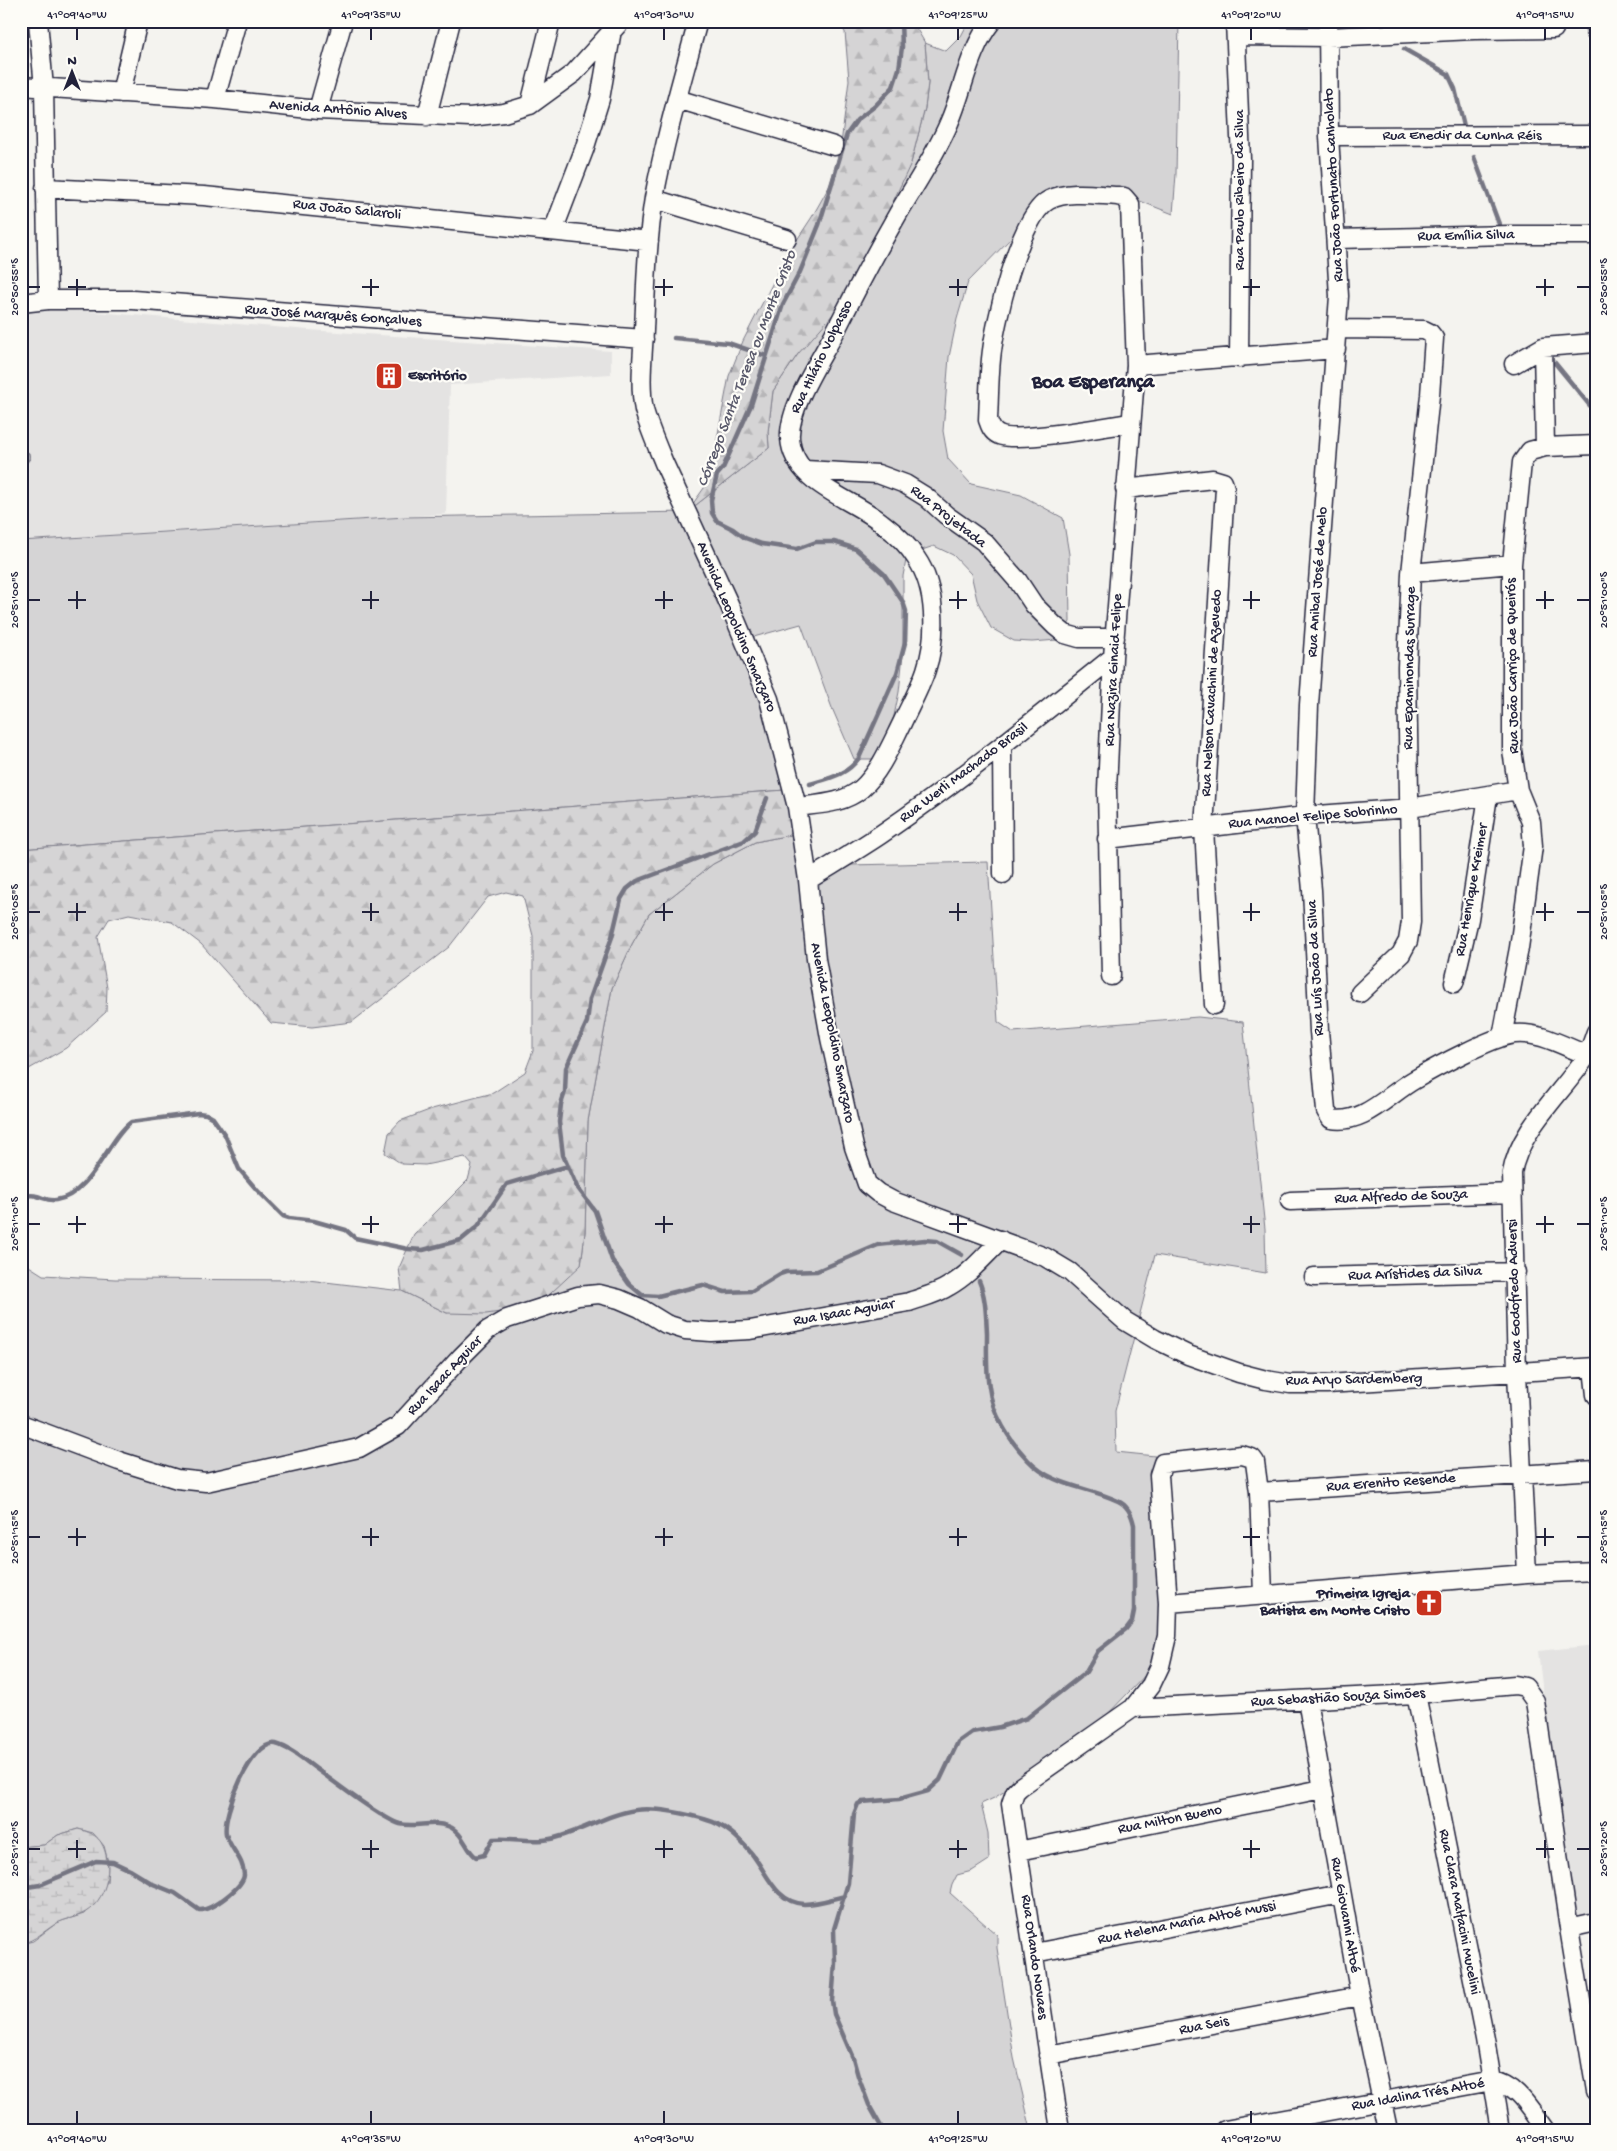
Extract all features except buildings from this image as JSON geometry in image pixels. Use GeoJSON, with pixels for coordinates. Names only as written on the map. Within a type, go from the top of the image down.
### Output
{"type":"FeatureCollection","features":[{"type":"Feature","properties":{"kind":"street"},"geometry":{"type":"LineString","coordinates":[[38,21],[44,88],[48,300]]}},
{"type":"Feature","properties":{"kind":"street"},"geometry":{"type":"LineString","coordinates":[[121,93],[138,21]]}},
{"type":"Feature","properties":{"kind":"street"},"geometry":{"type":"LineString","coordinates":[[215,99],[237,21]]}},
{"type":"Feature","properties":{"kind":"street"},"geometry":{"type":"LineString","coordinates":[[318,110],[342,21]]}},
{"type":"Feature","properties":{"kind":"street"},"geometry":{"type":"LineString","coordinates":[[427,116],[451,21]]}},
{"type":"Feature","properties":{"kind":"street"},"geometry":{"type":"LineString","coordinates":[[530,105],[551,21]]}},
{"type":"Feature","properties":{"kind":"street","name":"Avenida Leopoldino Smarzaro"},"geometry":{"type":"LineString","coordinates":[[698,21],[677,99],[654,200],[649,242],[644,339],[644,408],[650,430],[691,525],[729,604],[768,699],[797,807],[808,880],[816,959],[830,1038],[854,1147],[867,1184],[894,1201],[1001,1240]]}},
{"type":"Feature","properties":{"kind":"street","name":"Rua Hilário Volpasso"},"geometry":{"type":"LineString","coordinates":[[797,807],[848,798],[869,781],[888,752],[926,672],[933,633],[931,602],[926,577],[916,558],[882,523],[827,490],[805,470],[792,452],[790,424],[864,271],[942,138],[950,122],[976,46],[992,21]]}},
{"type":"Feature","properties":{"kind":"street"},"geometry":{"type":"LineString","coordinates":[[1595,21],[1596,33]]}},
{"type":"Feature","properties":{"kind":"street"},"geometry":{"type":"LineString","coordinates":[[553,231],[584,150],[600,99],[617,25]]}},
{"type":"Feature","properties":{"kind":"street","name":"Avenida Antônio Alves"},"geometry":{"type":"LineString","coordinates":[[21,86],[215,99],[318,110],[470,117],[504,113],[530,105],[574,73],[617,25]]}},
{"type":"Feature","properties":{"kind":"street"},"geometry":{"type":"LineString","coordinates":[[1236,29],[1474,30],[1554,28]]}},
{"type":"Feature","properties":{"kind":"street","name":"Rua Paulo Ribeiro da Silva"},"geometry":{"type":"LineString","coordinates":[[1236,29],[1241,159],[1239,358]]}},
{"type":"Feature","properties":{"kind":"street","name":"Rua João Fortunato Canholato"},"geometry":{"type":"LineString","coordinates":[[1328,29],[1329,136],[1339,296],[1336,350]]}},
{"type":"Feature","properties":{"kind":"street"},"geometry":{"type":"LineString","coordinates":[[677,99],[834,146]]}},
{"type":"Feature","properties":{"kind":"street","name":"Rua Enedir da Cunha Réis"},"geometry":{"type":"LineString","coordinates":[[1329,136],[1596,135]]}},
{"type":"Feature","properties":{"kind":"street","name":"Rua João Salaroli"},"geometry":{"type":"LineString","coordinates":[[45,188],[204,196],[649,242]]}},
{"type":"Feature","properties":{"kind":"street","name":"Rua Nazira Ginaid Felipe"},"geometry":{"type":"LineString","coordinates":[[1111,976],[1107,790],[1113,657],[1136,365],[1130,204],[1128,200],[1117,196],[1066,195],[1049,200],[1040,206],[1032,217],[1016,255],[996,325],[991,358],[988,420],[991,429],[998,435],[1017,438],[1130,423]]}},
{"type":"Feature","properties":{"kind":"street"},"geometry":{"type":"LineString","coordinates":[[654,200],[787,240]]}},
{"type":"Feature","properties":{"kind":"street","name":"Rua Emília Silva"},"geometry":{"type":"LineString","coordinates":[[1336,239],[1596,235]]}},
{"type":"Feature","properties":{"kind":"street","name":"Rua José Marquês Gonçalves"},"geometry":{"type":"LineString","coordinates":[[21,303],[48,300],[133,300],[644,339]]}},
{"type":"Feature","properties":{"kind":"street","name":"Rua Epaminondas Surrage"},"geometry":{"type":"LineString","coordinates":[[1337,329],[1424,330],[1434,338],[1430,395],[1411,572],[1407,668],[1411,922],[1408,941],[1402,954],[1360,993]]}},
{"type":"Feature","properties":{"kind":"street"},"geometry":{"type":"LineString","coordinates":[[1514,364],[1543,347],[1596,343]]}},
{"type":"Feature","properties":{"kind":"street"},"geometry":{"type":"LineString","coordinates":[[1543,347],[1545,447],[1596,445]]}},
{"type":"Feature","properties":{"kind":"street"},"geometry":{"type":"LineString","coordinates":[[1136,365],[1336,350]]}},
{"type":"Feature","properties":{"kind":"street","name":"Rua Anibal José de Melo"},"geometry":{"type":"LineString","coordinates":[[1305,816],[1309,706],[1336,350]]}},
{"type":"Feature","properties":{"kind":"street","name":"Rua João Carriço de Queirós"},"geometry":{"type":"LineString","coordinates":[[1502,1037],[1519,948],[1533,846],[1531,822],[1518,790],[1512,750],[1512,564],[1521,470],[1526,454],[1545,447]]}},
{"type":"Feature","properties":{"kind":"street","name":"Rua Projetada"},"geometry":{"type":"LineString","coordinates":[[805,470],[878,474],[905,484],[926,497],[984,542],[1018,581],[1034,605],[1054,626],[1065,634],[1079,638],[1115,638]]}},
{"type":"Feature","properties":{"kind":"street","name":"Rua Nelson Cavachini de Azevedo"},"geometry":{"type":"LineString","coordinates":[[1125,489],[1213,479],[1224,482],[1204,828],[1214,1005]]}},
{"type":"Feature","properties":{"kind":"street"},"geometry":{"type":"LineString","coordinates":[[1411,572],[1512,564]]}},
{"type":"Feature","properties":{"kind":"street","name":"Rua Werli Machado Brasil"},"geometry":{"type":"LineString","coordinates":[[808,880],[879,836],[1002,746],[1113,657]]}},
{"type":"Feature","properties":{"kind":"street"},"geometry":{"type":"LineString","coordinates":[[1002,746],[1003,874]]}},
{"type":"Feature","properties":{"kind":"street","name":"Rua Manoel Felipe Sobrinho"},"geometry":{"type":"LineString","coordinates":[[1107,839],[1305,816],[1410,808],[1518,790]]}},
{"type":"Feature","properties":{"kind":"street","name":"Rua Henrique Kreimer"},"geometry":{"type":"LineString","coordinates":[[1454,983],[1469,919],[1488,796]]}},
{"type":"Feature","properties":{"kind":"street","name":"Rua Luís João da Silva"},"geometry":{"type":"LineString","coordinates":[[1305,816],[1313,898],[1326,1111],[1331,1119],[1343,1121],[1359,1117],[1414,1080],[1502,1037]]}},
{"type":"Feature","properties":{"kind":"street","name":"Rua Godofredo Adversi"},"geometry":{"type":"LineString","coordinates":[[1527,1574],[1517,1373],[1516,1272],[1512,1193],[1515,1158],[1523,1139],[1587,1055],[1596,1032]]}},
{"type":"Feature","properties":{"kind":"street"},"geometry":{"type":"LineString","coordinates":[[1502,1037],[1515,1034],[1531,1035],[1587,1055]]}},
{"type":"Feature","properties":{"kind":"street","name":"Rua Alfredo de Souza"},"geometry":{"type":"LineString","coordinates":[[1290,1201],[1512,1193]]}},
{"type":"Feature","properties":{"kind":"street","name":"Rua Aryo Sardemberg"},"geometry":{"type":"LineString","coordinates":[[1001,1240],[1045,1257],[1070,1272],[1124,1321],[1155,1339],[1188,1355],[1248,1375],[1290,1384],[1327,1384],[1595,1367]]}},
{"type":"Feature","properties":{"kind":"street","name":"Rua Isaac Aguiar"},"geometry":{"type":"LineString","coordinates":[[21,1424],[177,1479],[206,1482],[359,1448],[398,1426],[460,1357],[488,1330],[507,1319],[578,1296],[598,1294],[619,1299],[640,1308],[666,1324],[685,1330],[750,1330],[909,1302],[931,1295],[948,1287],[964,1276],[1001,1240]]}},
{"type":"Feature","properties":{"kind":"street","name":"Rua Arístides da Silva"},"geometry":{"type":"LineString","coordinates":[[1314,1277],[1516,1272]]}},
{"type":"Feature","properties":{"kind":"street"},"geometry":{"type":"LineString","coordinates":[[1595,1367],[1596,1395]]}},
{"type":"Feature","properties":{"kind":"street"},"geometry":{"type":"LineString","coordinates":[[1133,1708],[1151,1685],[1160,1666],[1167,1636],[1168,1603],[1159,1475],[1163,1463],[1242,1455],[1252,1458],[1255,1462],[1259,1492],[1263,1594]]}},
{"type":"Feature","properties":{"kind":"street","name":"Rua Erenito Resende"},"geometry":{"type":"LineString","coordinates":[[1259,1492],[1596,1470]]}},
{"type":"Feature","properties":{"kind":"street"},"geometry":{"type":"LineString","coordinates":[[1168,1603],[1527,1574],[1596,1571]]}},
{"type":"Feature","properties":{"kind":"street","name":"Rua Sebastião Souza Simões"},"geometry":{"type":"LineString","coordinates":[[1133,1708],[1416,1694],[1515,1685],[1525,1687],[1536,1701],[1569,1928]]}},
{"type":"Feature","properties":{"kind":"street","name":"Rua Clara Malfacini Mucelini"},"geometry":{"type":"LineString","coordinates":[[1416,1694],[1500,2130]]}},
{"type":"Feature","properties":{"kind":"street","name":"Rua Giovanni Altoé"},"geometry":{"type":"LineString","coordinates":[[1307,1700],[1360,1996],[1388,2130]]}},
{"type":"Feature","properties":{"kind":"street","name":"Rua Orlando Novaes"},"geometry":{"type":"LineString","coordinates":[[1060,2130],[1011,1804],[1015,1792],[1020,1787],[1133,1708]]}},
{"type":"Feature","properties":{"kind":"street","name":"Rua Milton Bueno"},"geometry":{"type":"LineString","coordinates":[[1018,1851],[1322,1789]]}},
{"type":"Feature","properties":{"kind":"street","name":"Rua Helena Maria Altoé Mussi"},"geometry":{"type":"LineString","coordinates":[[1034,1953],[1341,1894]]}},
{"type":"Feature","properties":{"kind":"street"},"geometry":{"type":"LineString","coordinates":[[1596,1922],[1569,1928],[1596,2092]]}},
{"type":"Feature","properties":{"kind":"street","name":"Rua Seis"},"geometry":{"type":"LineString","coordinates":[[1048,2055],[1360,1996]]}},
{"type":"Feature","properties":{"kind":"street"},"geometry":{"type":"LineString","coordinates":[[1492,2081],[1504,2083],[1513,2089],[1545,2130]]}},
{"type":"Feature","properties":{"kind":"street","name":"Rua Idalina Trés Altoé"},"geometry":{"type":"LineString","coordinates":[[1225,2130],[1284,2124],[1383,2101],[1492,2081]]}},
{"type":"Feature","properties":{"kind":"shaded area"},"geometry":{"type":"Polygon","coordinates":[[[49,308],[309,330],[611,351],[611,374],[450,385],[446,514],[21,541],[21,310],[49,308]]]}},
{"type":"Feature","properties":{"kind":"shaded area"},"geometry":{"type":"Polygon","coordinates":[[[21,448],[29,453],[30,459],[23,467],[21,476],[21,448]]]}},
{"type":"Feature","properties":{"kind":"shaded area"},"geometry":{"type":"Polygon","coordinates":[[[1596,1645],[1596,1916],[1570,1921],[1538,1651],[1596,1645]]]}},
{"type":"Feature","properties":{"kind":"green space"},"geometry":{"type":"Polygon","coordinates":[[[836,21],[912,21],[925,43],[928,83],[925,108],[911,163],[850,295],[798,354],[773,391],[768,432],[769,448],[687,512],[709,481],[729,376],[743,341],[787,255],[830,185],[841,144],[849,80],[845,32],[836,21]]]}},
{"type":"Feature","properties":{"kind":"green space"},"geometry":{"type":"Polygon","coordinates":[[[969,21],[1179,21],[1176,174],[1173,214],[1140,201],[1108,192],[1051,191],[1017,232],[968,282],[957,319],[949,357],[943,431],[948,459],[971,484],[1021,495],[1063,518],[1069,554],[1070,622],[1057,640],[1014,641],[991,628],[977,600],[971,574],[953,555],[934,546],[907,555],[903,576],[903,655],[899,692],[887,749],[877,759],[854,759],[832,708],[801,624],[750,638],[785,790],[21,849],[21,541],[405,517],[687,512],[769,448],[768,432],[773,391],[798,354],[911,163],[925,108],[928,83],[925,43],[946,51],[961,36],[969,21]]]}},
{"type":"Feature","properties":{"kind":"green space"},"geometry":{"type":"Polygon","coordinates":[[[785,790],[795,834],[755,842],[713,864],[649,914],[632,944],[612,988],[588,1121],[585,1232],[581,1265],[536,1307],[486,1314],[447,1313],[402,1291],[399,1268],[414,1234],[468,1180],[472,1165],[465,1157],[425,1165],[402,1164],[385,1153],[389,1133],[400,1121],[432,1109],[493,1093],[525,1072],[533,1051],[533,936],[523,896],[506,892],[488,897],[449,947],[352,1022],[312,1027],[271,1023],[201,944],[172,922],[129,914],[109,919],[98,937],[107,988],[106,1012],[66,1048],[29,1069],[21,1079],[21,849],[785,790]]]}},
{"type":"Feature","properties":{"kind":"green space"},"geometry":{"type":"Polygon","coordinates":[[[795,834],[803,866],[988,862],[998,1022],[1013,1032],[1198,1017],[1243,1022],[1265,1229],[1266,1273],[1155,1255],[1115,1411],[1116,1452],[1155,1456],[1165,1588],[1155,1665],[1079,1744],[994,1798],[981,1804],[988,1833],[989,1860],[972,1871],[957,1875],[950,1893],[997,1935],[997,1948],[1014,2058],[1031,2130],[21,2130],[21,1944],[33,1941],[58,1922],[84,1914],[107,1882],[108,1862],[104,1846],[93,1833],[78,1829],[58,1835],[44,1845],[21,1847],[21,1261],[43,1275],[115,1279],[308,1280],[402,1291],[447,1313],[581,1265],[585,1232],[588,1121],[612,988],[632,944],[649,914],[713,864],[755,842],[795,834]]]}},
{"type":"Feature","properties":{"kind":"green space"},"geometry":{"type":"Polygon","coordinates":[[[78,1829],[89,1832],[100,1840],[102,1844],[108,1863],[107,1881],[104,1889],[95,1904],[82,1914],[57,1923],[36,1938],[21,1944],[21,1847],[44,1845],[58,1835],[78,1829]]]}},
{"type":"Feature","properties":{"kind":"waterway","name":"Córrego Santa Teresa ou Monte Cristo"},"geometry":{"type":"LineString","coordinates":[[810,784],[831,778],[843,772],[859,758],[897,673],[905,643],[906,611],[903,602],[884,574],[856,549],[834,542],[816,542],[797,549],[762,544],[745,538],[717,521],[712,513],[711,500],[717,475],[723,468],[751,405],[783,304],[800,272],[819,225],[847,134],[857,120],[875,106],[893,87],[899,69],[902,47],[901,21]]}},
{"type":"Feature","properties":{"kind":"waterway"},"geometry":{"type":"LineString","coordinates":[[1382,21],[1385,25]]}},
{"type":"Feature","properties":{"kind":"waterway"},"geometry":{"type":"LineString","coordinates":[[1404,49],[1448,74],[1455,89],[1464,126]]}},
{"type":"Feature","properties":{"kind":"waterway"},"geometry":{"type":"LineString","coordinates":[[1474,157],[1499,224]]}},
{"type":"Feature","properties":{"kind":"waterway"},"geometry":{"type":"LineString","coordinates":[[674,338],[728,343],[766,356]]}},
{"type":"Feature","properties":{"kind":"waterway"},"geometry":{"type":"LineString","coordinates":[[1555,363],[1596,413]]}},
{"type":"Feature","properties":{"kind":"waterway","name":"Córrego Santa Teresa ou Monte Cristo"},"geometry":{"type":"LineString","coordinates":[[767,798],[755,831],[744,841],[637,881],[627,889],[621,899],[612,937],[590,999],[587,1022],[566,1068],[565,1092],[561,1104],[559,1122],[563,1155],[577,1187],[595,1211],[612,1260],[629,1284],[642,1295],[658,1296],[703,1285],[725,1292],[752,1291],[780,1274],[786,1272],[817,1271],[878,1245],[925,1240],[937,1241],[962,1255]]}},
{"type":"Feature","properties":{"kind":"waterway"},"geometry":{"type":"LineString","coordinates":[[21,1196],[33,1195],[48,1200],[56,1200],[68,1196],[79,1189],[98,1166],[114,1141],[131,1122],[198,1113],[206,1114],[213,1118],[225,1135],[239,1169],[283,1216],[314,1221],[346,1230],[355,1238],[408,1249],[423,1250],[461,1240],[478,1226],[507,1184],[568,1166]]}},
{"type":"Feature","properties":{"kind":"waterway","name":"Córrego Santa Teresa ou Monte Cristo"},"geometry":{"type":"LineString","coordinates":[[883,2130],[869,2105],[853,2058],[834,2014],[832,2001],[835,1963],[834,1929],[848,1883],[854,1814],[858,1804],[862,1802],[899,1799],[928,1791],[940,1780],[958,1742],[972,1732],[1000,1727],[1027,1718],[1086,1672],[1098,1651],[1126,1629],[1132,1621],[1134,1611],[1134,1525],[1129,1511],[1118,1501],[1059,1481],[1038,1469],[1015,1444],[998,1417],[988,1381],[986,1313],[979,1281]]}},
{"type":"Feature","properties":{"kind":"waterway"},"geometry":{"type":"LineString","coordinates":[[21,1888],[40,1885],[96,1861],[113,1862],[153,1884],[175,1893],[199,1910],[211,1907],[232,1892],[244,1875],[242,1864],[226,1834],[226,1824],[234,1795],[240,1780],[258,1753],[267,1746],[276,1744],[296,1754],[363,1803],[395,1822],[406,1825],[440,1824],[452,1828],[460,1835],[476,1857],[484,1855],[493,1839],[550,1839],[572,1833],[625,1812],[644,1809],[662,1810],[682,1813],[714,1822],[726,1829],[747,1848],[779,1893],[794,1902],[814,1903],[845,1896]]}},
{"type":"Feature","properties":{"kind":"place","name":"Escritório"},"geometry":{"type":"Point","coordinates":[389,376]}},
{"type":"Feature","properties":{"kind":"place","name":"Primeira Igreja Batista em Monte Cristo"},"geometry":{"type":"Point","coordinates":[1429,1603]}},
{"type":"Feature","properties":{"kind":"district","name":"Boa Esperança"},"geometry":{"type":"Point","coordinates":[1093,383]}}]}
